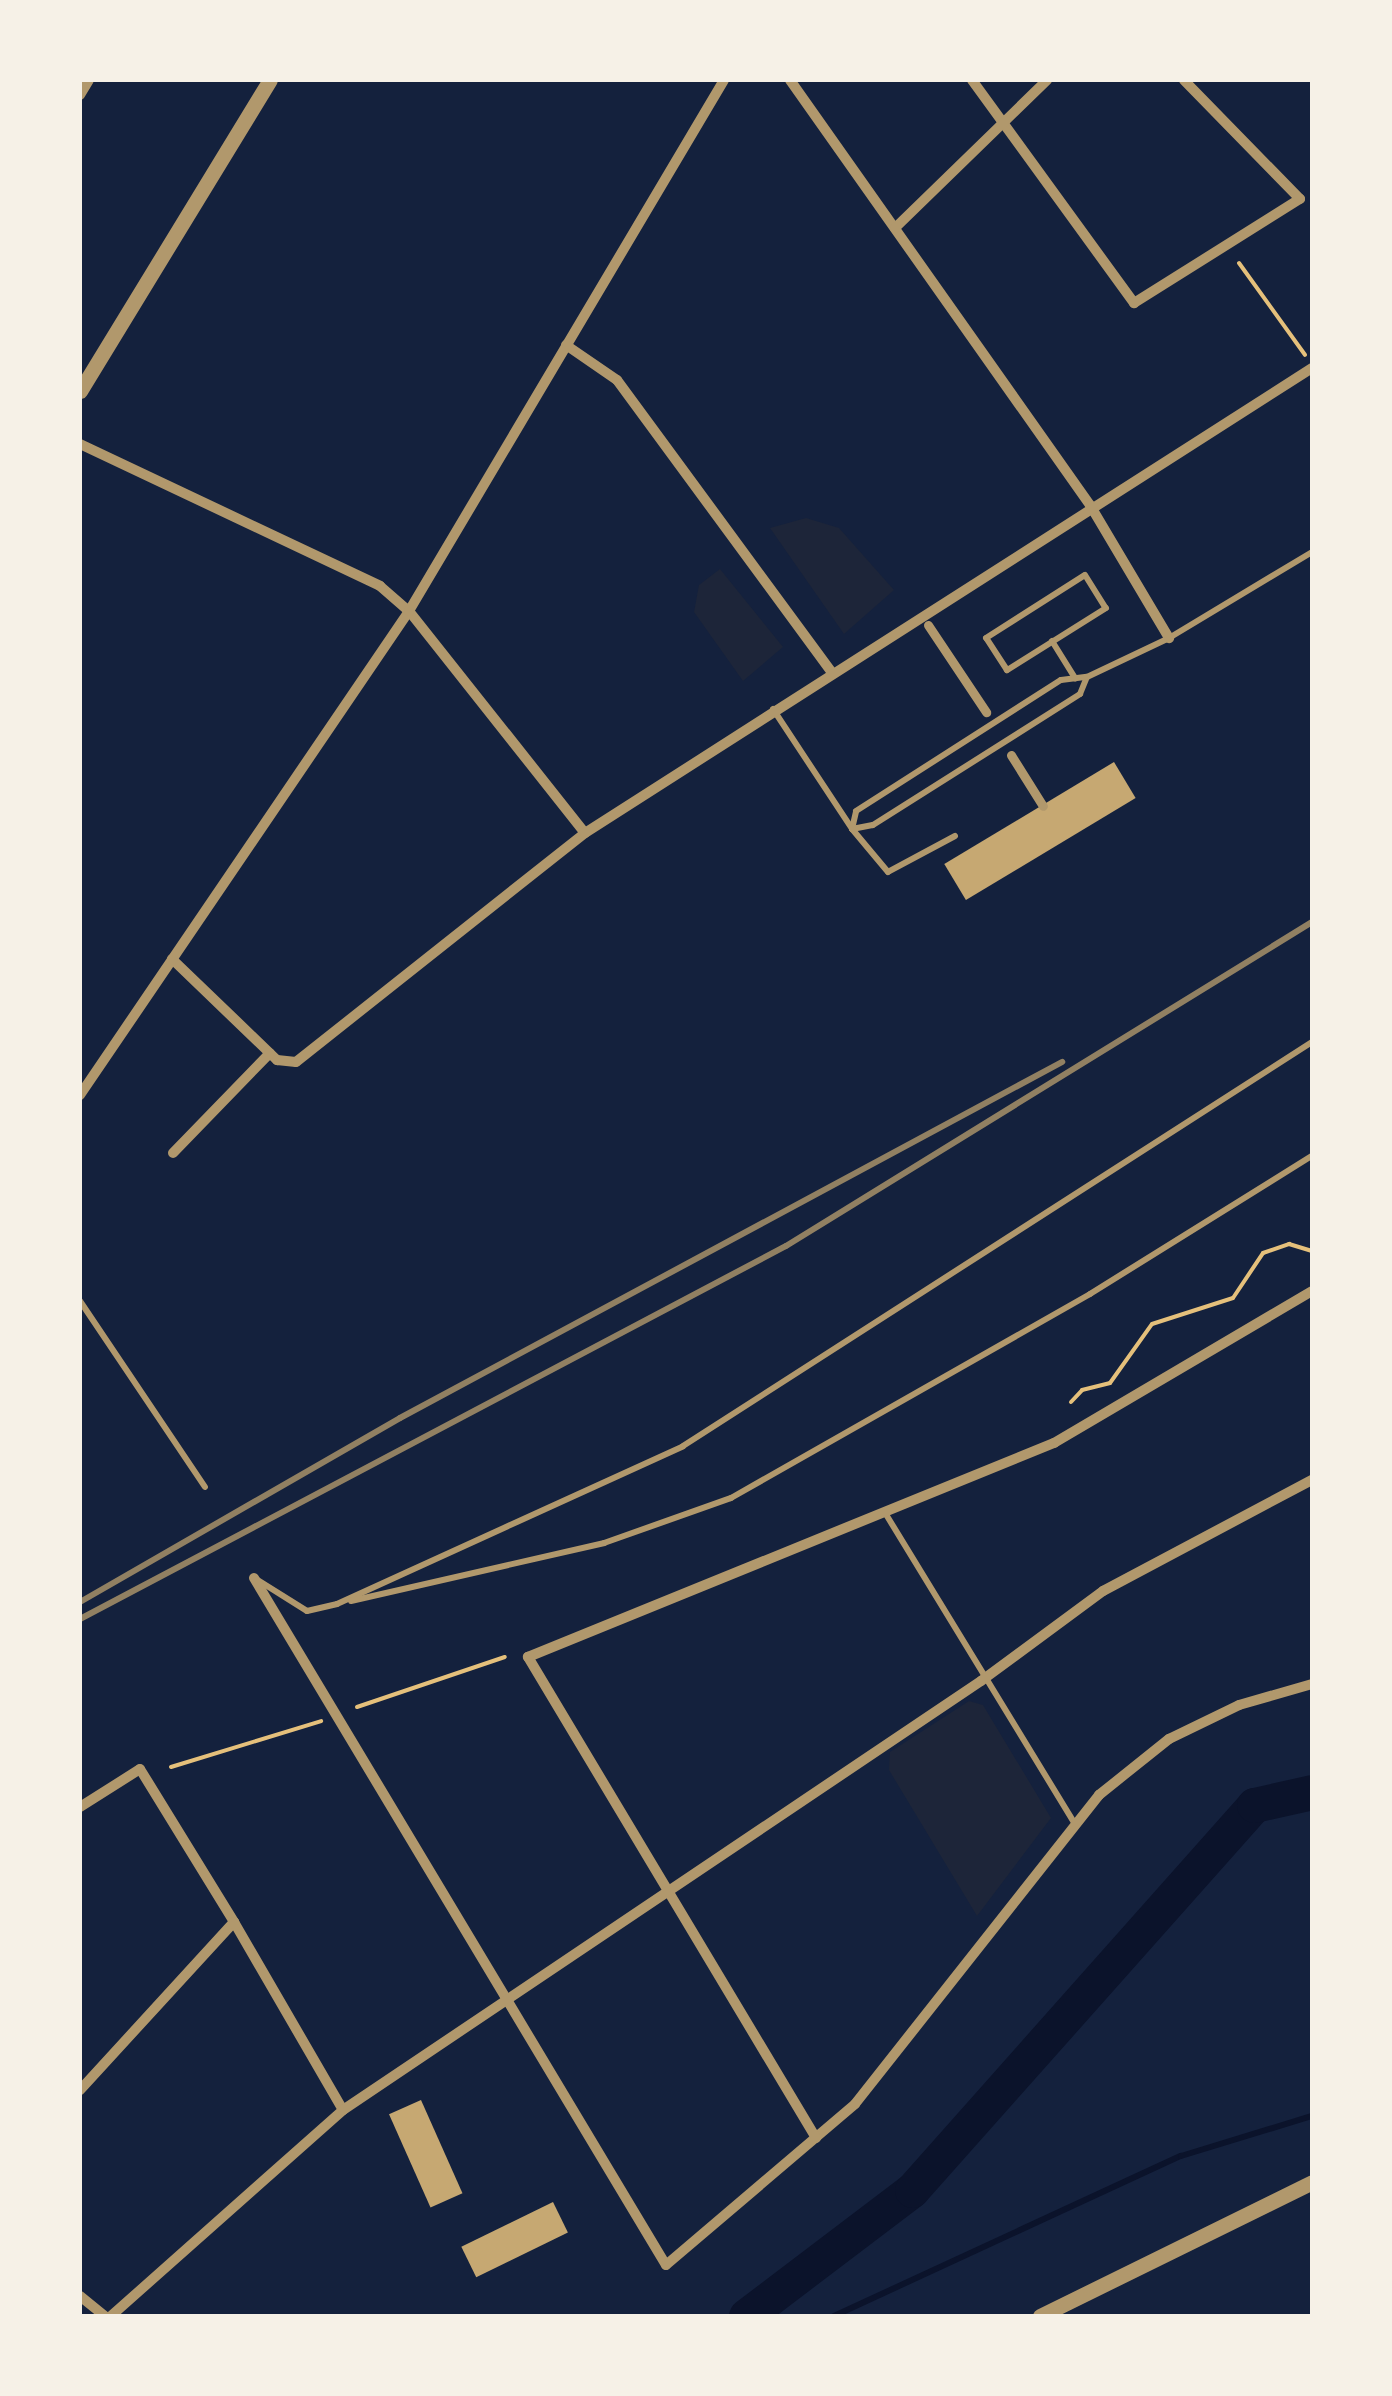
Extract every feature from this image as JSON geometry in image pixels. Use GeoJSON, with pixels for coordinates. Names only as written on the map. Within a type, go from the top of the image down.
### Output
{"type":"FeatureCollection","features":[{"type":"Feature","properties":{"kind":"street"},"geometry":{"type":"LineString","coordinates":[[80,95],[89,80]]}},
{"type":"Feature","properties":{"kind":"street"},"geometry":{"type":"LineString","coordinates":[[80,1096],[409,611],[724,80]]}},
{"type":"Feature","properties":{"kind":"street"},"geometry":{"type":"LineString","coordinates":[[790,80],[1090,505],[1169,638]]}},
{"type":"Feature","properties":{"kind":"street"},"geometry":{"type":"LineString","coordinates":[[972,80],[1134,303],[1300,200],[1184,80]]}},
{"type":"Feature","properties":{"kind":"street"},"geometry":{"type":"LineString","coordinates":[[895,228],[1048,80]]}},
{"type":"Feature","properties":{"kind":"street"},"geometry":{"type":"LineString","coordinates":[[80,391],[264,82]]}},
{"type":"Feature","properties":{"kind":"street"},"geometry":{"type":"LineString","coordinates":[[566,346],[617,380],[832,673]]}},
{"type":"Feature","properties":{"kind":"street"},"geometry":{"type":"LineString","coordinates":[[172,959],[270,1053],[296,1062],[585,833],[1090,505],[1312,368]]}},
{"type":"Feature","properties":{"kind":"street"},"geometry":{"type":"LineString","coordinates":[[80,444],[380,586],[409,611],[585,833]]}},
{"type":"Feature","properties":{"kind":"street"},"geometry":{"type":"LineString","coordinates":[[928,625],[986,712]]}},
{"type":"Feature","properties":{"kind":"street"},"geometry":{"type":"LineString","coordinates":[[1011,755],[1044,806]]}},
{"type":"Feature","properties":{"kind":"street"},"geometry":{"type":"LineString","coordinates":[[173,1153],[270,1053]]}},
{"type":"Feature","properties":{"kind":"street"},"geometry":{"type":"LineString","coordinates":[[816,2138],[662,1890],[528,1656],[887,1516],[1054,1444],[1311,1293]]}},
{"type":"Feature","properties":{"kind":"street"},"geometry":{"type":"LineString","coordinates":[[80,2296],[108,2316],[343,2110],[662,1890],[759,1832],[986,1678],[1102,1592],[1312,1480]]}},
{"type":"Feature","properties":{"kind":"street"},"geometry":{"type":"LineString","coordinates":[[254,1578],[666,2264],[855,2104],[1099,1795],[1169,1739],[1239,1705],[1312,1684]]}},
{"type":"Feature","properties":{"kind":"street"},"geometry":{"type":"LineString","coordinates":[[80,1807],[140,1769],[343,2110]]}},
{"type":"Feature","properties":{"kind":"street"},"geometry":{"type":"LineString","coordinates":[[80,2090],[234,1922]]}},
{"type":"Feature","properties":{"kind":"street"},"geometry":{"type":"LineString","coordinates":[[1040,2316],[1312,2182]]}},
{"type":"Feature","properties":{"kind":"lane"},"geometry":{"type":"LineString","coordinates":[[852,829],[856,811],[1061,680],[1087,677],[1169,638],[1312,552]]}},
{"type":"Feature","properties":{"kind":"lane"},"geometry":{"type":"LineString","coordinates":[[1085,575],[1106,608],[1052,641],[1007,670],[986,638],[1085,575]]}},
{"type":"Feature","properties":{"kind":"lane"},"geometry":{"type":"LineString","coordinates":[[1052,641],[1075,678]]}},
{"type":"Feature","properties":{"kind":"lane"},"geometry":{"type":"LineString","coordinates":[[852,829],[873,825],[1080,694],[1087,677]]}},
{"type":"Feature","properties":{"kind":"lane"},"geometry":{"type":"LineString","coordinates":[[772,710],[852,829],[888,872],[955,836]]}},
{"type":"Feature","properties":{"kind":"lane"},"geometry":{"type":"LineString","coordinates":[[337,1604],[683,1446],[1312,1042]]}},
{"type":"Feature","properties":{"kind":"lane"},"geometry":{"type":"LineString","coordinates":[[254,1578],[307,1612],[604,1543],[731,1498],[1090,1294],[1312,1156]]}},
{"type":"Feature","properties":{"kind":"lane"},"geometry":{"type":"LineString","coordinates":[[80,1301],[205,1487]]}},
{"type":"Feature","properties":{"kind":"lane"},"geometry":{"type":"LineString","coordinates":[[887,1516],[1076,1826]]}},
{"type":"Feature","properties":{"kind":"path"},"geometry":{"type":"LineString","coordinates":[[1239,263],[1305,355]]}},
{"type":"Feature","properties":{"kind":"path"},"geometry":{"type":"LineString","coordinates":[[1071,1402],[1082,1390],[1110,1384],[1152,1324],[1233,1298],[1263,1253],[1289,1244],[1312,1251]]}},
{"type":"Feature","properties":{"kind":"path"},"geometry":{"type":"LineString","coordinates":[[357,1706],[505,1656]]}},
{"type":"Feature","properties":{"kind":"path"},"geometry":{"type":"LineString","coordinates":[[171,1768],[321,1720]]}},
{"type":"Feature","properties":{"kind":"shaded area"},"geometry":{"type":"Polygon","coordinates":[[[806,518],[839,528],[894,590],[844,634],[770,528],[806,518]]]}},
{"type":"Feature","properties":{"kind":"shaded area"},"geometry":{"type":"Polygon","coordinates":[[[720,569],[783,647],[743,681],[694,612],[699,585],[720,569]]]}},
{"type":"Feature","properties":{"kind":"shaded area"},"geometry":{"type":"Polygon","coordinates":[[[969,1701],[983,1705],[1051,1818],[977,1916],[889,1770],[890,1752],[969,1701]]]}},
{"type":"Feature","properties":{"kind":"building"},"geometry":{"type":"Polygon","coordinates":[[[1114,762],[1136,798],[966,900],[944,864],[1114,762]]]}},
{"type":"Feature","properties":{"kind":"building"},"geometry":{"type":"Polygon","coordinates":[[[421,2100],[462,2193],[431,2207],[389,2114],[421,2100]]]}},
{"type":"Feature","properties":{"kind":"building"},"geometry":{"type":"Polygon","coordinates":[[[553,2202],[568,2233],[476,2277],[461,2247],[553,2202]]]}},
{"type":"Feature","properties":{"kind":"waterway"},"geometry":{"type":"LineString","coordinates":[[746,2316],[912,2190],[1254,1805],[1312,1792]]}},
{"type":"Feature","properties":{"kind":"waterway"},"geometry":{"type":"LineString","coordinates":[[834,2316],[1181,2156],[1312,2116]]}},
{"type":"Feature","properties":{"kind":"railway"},"geometry":{"type":"LineString","coordinates":[[80,1619],[786,1246],[1312,922]]}},
{"type":"Feature","properties":{"kind":"railway"},"geometry":{"type":"LineString","coordinates":[[80,1602],[400,1418],[1062,1062]]}}]}
